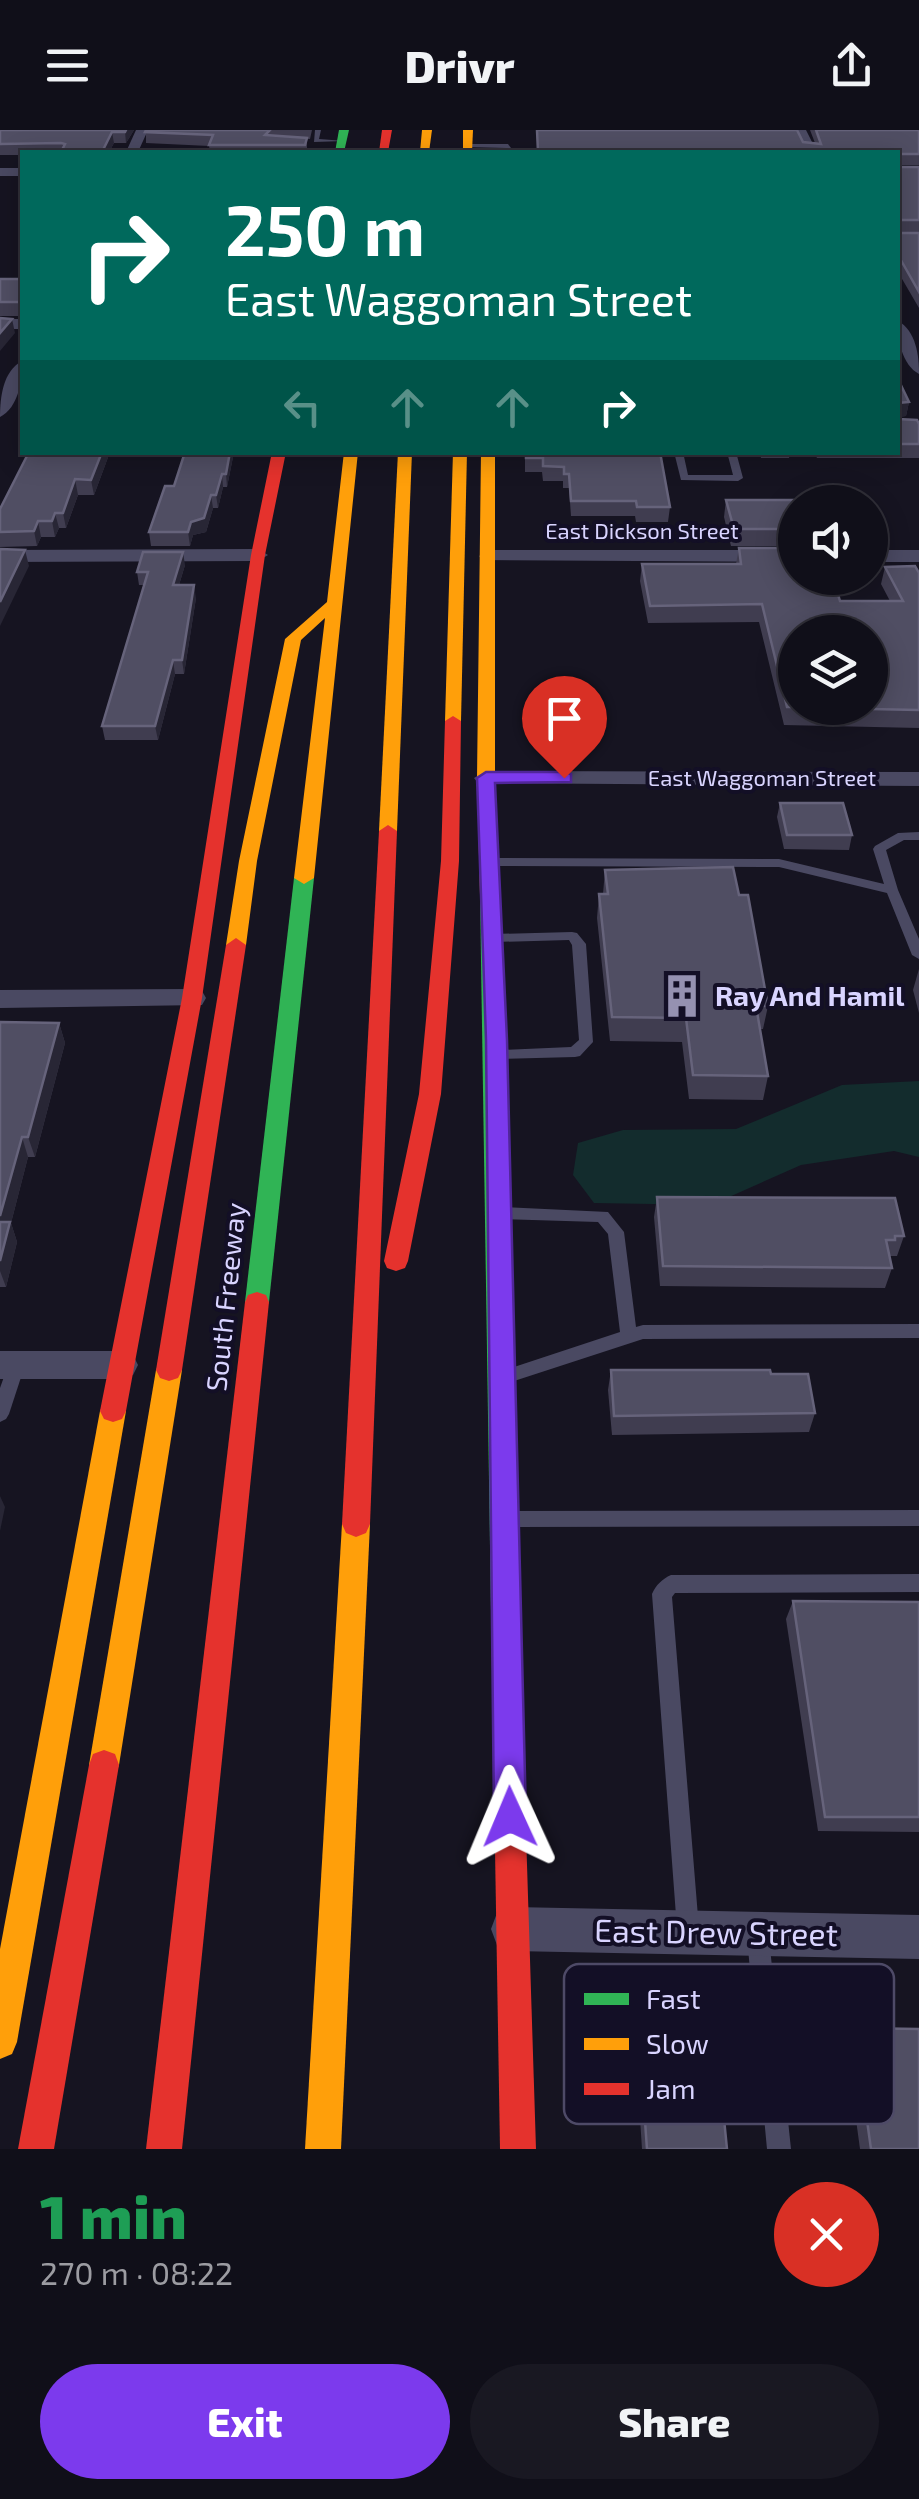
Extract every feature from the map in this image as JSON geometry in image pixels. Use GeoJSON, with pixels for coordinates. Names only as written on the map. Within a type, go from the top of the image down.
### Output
{"type":"FeatureCollection","features":[{"type":"Feature","properties":{"kind":"main road"},"geometry":{"type":"LineString","coordinates":[[0,2042],[11,1926],[192,998],[258,555],[278,455]]}},
{"type":"Feature","properties":{"kind":"main road","name":"South Freeway"},"geometry":{"type":"LineString","coordinates":[[164,2149],[350,455]]}},
{"type":"Feature","properties":{"kind":"main road"},"geometry":{"type":"LineString","coordinates":[[323,2149],[362,1420],[406,455]]}},
{"type":"Feature","properties":{"kind":"main road"},"geometry":{"type":"LineString","coordinates":[[362,1420],[430,1094],[450,862],[460,455]]}},
{"type":"Feature","properties":{"kind":"main road"},"geometry":{"type":"LineString","coordinates":[[488,455],[486,778],[496,1056],[499,1379],[518,2149]]}},
{"type":"Feature","properties":{"kind":"main road"},"geometry":{"type":"LineString","coordinates":[[36,2149],[80,1911],[222,1048],[248,860],[292,639],[332,604]]}},
{"type":"Feature","properties":{"kind":"street"},"geometry":{"type":"LineString","coordinates":[[900,328],[919,369]]}},
{"type":"Feature","properties":{"kind":"street"},"geometry":{"type":"LineString","coordinates":[[0,412],[20,370]]}},
{"type":"Feature","properties":{"kind":"street"},"geometry":{"type":"LineString","coordinates":[[0,556],[258,555]]}},
{"type":"Feature","properties":{"kind":"street","name":"East Dickson Street"},"geometry":{"type":"LineString","coordinates":[[489,556],[778,556]]}},
{"type":"Feature","properties":{"kind":"street"},"geometry":{"type":"LineString","coordinates":[[888,556],[919,556]]}},
{"type":"Feature","properties":{"kind":"street","name":"East Waggoman Street"},"geometry":{"type":"LineString","coordinates":[[486,778],[919,778]]}},
{"type":"Feature","properties":{"kind":"street"},"geometry":{"type":"LineString","coordinates":[[0,999],[192,998]]}},
{"type":"Feature","properties":{"kind":"street"},"geometry":{"type":"LineString","coordinates":[[8,1365],[121,1365]]}},
{"type":"Feature","properties":{"kind":"street","name":"East Drew Street"},"geometry":{"type":"LineString","coordinates":[[513,1929],[919,1937]]}},
{"type":"Feature","properties":{"kind":"lane"},"geometry":{"type":"LineString","coordinates":[[314,146],[318,130]]}},
{"type":"Feature","properties":{"kind":"lane"},"geometry":{"type":"LineString","coordinates":[[300,146],[342,141]]}},
{"type":"Feature","properties":{"kind":"lane"},"geometry":{"type":"LineString","coordinates":[[468,143],[511,146],[512,150]]}},
{"type":"Feature","properties":{"kind":"lane"},"geometry":{"type":"LineString","coordinates":[[679,455],[684,478],[738,478],[732,455]]}},
{"type":"Feature","properties":{"kind":"lane"},"geometry":{"type":"LineString","coordinates":[[919,836],[902,836],[880,849],[892,890],[919,954]]}},
{"type":"Feature","properties":{"kind":"lane"},"geometry":{"type":"LineString","coordinates":[[489,862],[779,863],[892,890]]}},
{"type":"Feature","properties":{"kind":"lane"},"geometry":{"type":"LineString","coordinates":[[492,938],[572,936],[578,944],[586,1042],[576,1052],[496,1056]]}},
{"type":"Feature","properties":{"kind":"lane"},"geometry":{"type":"LineString","coordinates":[[498,1212],[602,1216],[616,1232],[630,1336]]}},
{"type":"Feature","properties":{"kind":"lane"},"geometry":{"type":"LineString","coordinates":[[499,1379],[643,1332],[919,1331]]}},
{"type":"Feature","properties":{"kind":"lane"},"geometry":{"type":"LineString","coordinates":[[0,1414],[8,1365]]}},
{"type":"Feature","properties":{"kind":"lane"},"geometry":{"type":"LineString","coordinates":[[502,1519],[919,1518]]}},
{"type":"Feature","properties":{"kind":"lane"},"geometry":{"type":"LineString","coordinates":[[688,1933],[662,1594],[671,1584],[919,1584]]}},
{"type":"Feature","properties":{"kind":"lane"},"geometry":{"type":"LineString","coordinates":[[758,1934],[761,1964]]}},
{"type":"Feature","properties":{"kind":"lane"},"geometry":{"type":"LineString","coordinates":[[777,2124],[779,2149]]}},
{"type":"Feature","properties":{"kind":"green space"},"geometry":{"type":"Polygon","coordinates":[[[919,1081],[919,1157],[894,1151],[801,1165],[711,1205],[594,1203],[573,1175],[578,1143],[623,1130],[736,1129],[842,1085],[919,1081]]]}},
{"type":"Feature","properties":{"kind":"building"},"geometry":{"type":"Polygon","coordinates":[[[0,130],[126,130],[112,132],[103,150],[62,150],[65,144],[61,143],[0,144],[0,130]]]}},
{"type":"Feature","properties":{"kind":"building"},"geometry":{"type":"Polygon","coordinates":[[[146,130],[270,130],[265,135],[307,138],[305,145],[209,145],[213,135],[146,130]]]}},
{"type":"Feature","properties":{"kind":"building"},"geometry":{"type":"Polygon","coordinates":[[[537,130],[797,130],[803,142],[821,144],[816,130],[919,130],[919,154],[900,154],[900,150],[538,150],[537,130]]]}},
{"type":"Feature","properties":{"kind":"building"},"geometry":{"type":"Polygon","coordinates":[[[900,167],[919,167],[919,220],[900,220],[900,167]]]}},
{"type":"Feature","properties":{"kind":"building"},"geometry":{"type":"Polygon","coordinates":[[[900,233],[919,233],[919,292],[900,259],[900,233]]]}},
{"type":"Feature","properties":{"kind":"building"},"geometry":{"type":"Polygon","coordinates":[[[0,279],[20,279],[20,302],[0,302],[0,279]]]}},
{"type":"Feature","properties":{"kind":"building"},"geometry":{"type":"Polygon","coordinates":[[[0,318],[12,319],[0,333],[0,318]]]}},
{"type":"Feature","properties":{"kind":"building"},"geometry":{"type":"Polygon","coordinates":[[[900,383],[909,402],[900,403],[900,383]]]}},
{"type":"Feature","properties":{"kind":"building"},"geometry":{"type":"Polygon","coordinates":[[[900,419],[917,420],[919,444],[900,444],[900,419]]]}},
{"type":"Feature","properties":{"kind":"building"},"geometry":{"type":"Polygon","coordinates":[[[27,455],[101,455],[91,480],[75,479],[63,513],[55,513],[52,521],[38,521],[34,531],[0,532],[0,509],[27,455]]]}},
{"type":"Feature","properties":{"kind":"building"},"geometry":{"type":"Polygon","coordinates":[[[184,455],[229,455],[226,474],[222,474],[216,495],[211,495],[204,518],[191,522],[188,532],[149,532],[165,486],[174,486],[184,455]]]}},
{"type":"Feature","properties":{"kind":"building"},"geometry":{"type":"Polygon","coordinates":[[[661,455],[670,507],[637,507],[636,501],[571,501],[569,474],[564,474],[564,467],[543,466],[543,458],[526,458],[661,455]]]}},
{"type":"Feature","properties":{"kind":"building"},"geometry":{"type":"Polygon","coordinates":[[[726,500],[778,500],[778,529],[734,529],[726,500]]]}},
{"type":"Feature","properties":{"kind":"building"},"geometry":{"type":"Polygon","coordinates":[[[739,548],[778,548],[778,595],[838,595],[840,601],[903,601],[888,567],[915,566],[919,573],[919,710],[888,709],[888,615],[778,615],[778,670],[762,604],[650,606],[642,564],[741,564],[739,548]]]}},
{"type":"Feature","properties":{"kind":"building"},"geometry":{"type":"Polygon","coordinates":[[[0,549],[25,550],[0,602],[0,549]]]}},
{"type":"Feature","properties":{"kind":"building"},"geometry":{"type":"Polygon","coordinates":[[[143,552],[183,552],[173,585],[194,585],[182,660],[173,660],[155,726],[102,726],[148,572],[137,572],[143,552]]]}},
{"type":"Feature","properties":{"kind":"building"},"geometry":{"type":"Polygon","coordinates":[[[780,803],[843,803],[852,835],[787,835],[780,803]]]}},
{"type":"Feature","properties":{"kind":"building"},"geometry":{"type":"Polygon","coordinates":[[[733,867],[739,895],[748,895],[768,1006],[756,1006],[768,1076],[693,1075],[686,1018],[612,1017],[599,894],[608,894],[605,870],[733,867]]]}},
{"type":"Feature","properties":{"kind":"building"},"geometry":{"type":"Polygon","coordinates":[[[0,1022],[59,1023],[28,1137],[22,1137],[0,1216],[0,1022]]]}},
{"type":"Feature","properties":{"kind":"building"},"geometry":{"type":"Polygon","coordinates":[[[657,1197],[895,1198],[904,1236],[886,1240],[892,1268],[663,1266],[657,1197]]]}},
{"type":"Feature","properties":{"kind":"building"},"geometry":{"type":"Polygon","coordinates":[[[0,1222],[10,1222],[0,1261],[0,1222]]]}},
{"type":"Feature","properties":{"kind":"building"},"geometry":{"type":"Polygon","coordinates":[[[611,1370],[770,1370],[771,1374],[808,1374],[815,1413],[614,1416],[611,1370]]]}},
{"type":"Feature","properties":{"kind":"building"},"geometry":{"type":"Polygon","coordinates":[[[793,1601],[919,1602],[919,1817],[825,1817],[793,1601]]]}},
{"type":"Feature","properties":{"kind":"building"},"geometry":{"type":"Polygon","coordinates":[[[894,2029],[919,2029],[919,2149],[871,2149],[867,2124],[894,2124],[894,2029]]]}},
{"type":"Feature","properties":{"kind":"building"},"geometry":{"type":"Polygon","coordinates":[[[645,2124],[725,2124],[727,2149],[647,2149],[645,2124]]]}},
{"type":"Feature","properties":{"kind":"traffic: fast"},"geometry":{"type":"LineString","coordinates":[[339,150],[344,130]]}},
{"type":"Feature","properties":{"kind":"traffic: fast"},"geometry":{"type":"LineString","coordinates":[[257,1302],[304,878]]}},
{"type":"Feature","properties":{"kind":"traffic: fast"},"geometry":{"type":"LineString","coordinates":[[490,895],[505,1611]]}},
{"type":"Feature","properties":{"kind":"traffic: slow"},"geometry":{"type":"LineString","coordinates":[[425,150],[427,130]]}},
{"type":"Feature","properties":{"kind":"traffic: slow"},"geometry":{"type":"LineString","coordinates":[[468,130],[468,150]]}},
{"type":"Feature","properties":{"kind":"traffic: slow"},"geometry":{"type":"LineString","coordinates":[[304,878],[351,455]]}},
{"type":"Feature","properties":{"kind":"traffic: slow"},"geometry":{"type":"LineString","coordinates":[[388,831],[405,455]]}},
{"type":"Feature","properties":{"kind":"traffic: slow"},"geometry":{"type":"LineString","coordinates":[[453,721],[460,455]]}},
{"type":"Feature","properties":{"kind":"traffic: slow"},"geometry":{"type":"LineString","coordinates":[[488,455],[486,778],[490,895]]}},
{"type":"Feature","properties":{"kind":"traffic: slow"},"geometry":{"type":"LineString","coordinates":[[236,945],[248,861],[293,639],[329,606]]}},
{"type":"Feature","properties":{"kind":"traffic: slow"},"geometry":{"type":"LineString","coordinates":[[104,1765],[169,1370]]}},
{"type":"Feature","properties":{"kind":"traffic: slow"},"geometry":{"type":"LineString","coordinates":[[0,2042],[113,1411]]}},
{"type":"Feature","properties":{"kind":"traffic: slow"},"geometry":{"type":"LineString","coordinates":[[323,2149],[356,1524]]}},
{"type":"Feature","properties":{"kind":"traffic: jam"},"geometry":{"type":"LineString","coordinates":[[384,150],[387,130]]}},
{"type":"Feature","properties":{"kind":"traffic: jam"},"geometry":{"type":"LineString","coordinates":[[113,1411],[192,998],[258,555],[278,455]]}},
{"type":"Feature","properties":{"kind":"traffic: jam"},"geometry":{"type":"LineString","coordinates":[[396,1261],[430,1094],[450,861],[453,721]]}},
{"type":"Feature","properties":{"kind":"traffic: jam"},"geometry":{"type":"LineString","coordinates":[[356,1524],[388,831]]}},
{"type":"Feature","properties":{"kind":"traffic: jam"},"geometry":{"type":"LineString","coordinates":[[169,1370],[236,945]]}},
{"type":"Feature","properties":{"kind":"traffic: jam"},"geometry":{"type":"LineString","coordinates":[[164,2149],[257,1302]]}},
{"type":"Feature","properties":{"kind":"traffic: jam"},"geometry":{"type":"LineString","coordinates":[[505,1611],[518,2149]]}},
{"type":"Feature","properties":{"kind":"traffic: jam"},"geometry":{"type":"LineString","coordinates":[[36,2149],[104,1765]]}},
{"type":"Feature","properties":{"kind":"place","name":"Ray And Hamil"},"geometry":{"type":"Point","coordinates":[682,996]}},
{"type":"Feature","properties":{"kind":"route"},"geometry":{"type":"LineString","coordinates":[[510,1817],[499,1388],[496,1040],[486,778],[564,778]]}}]}
